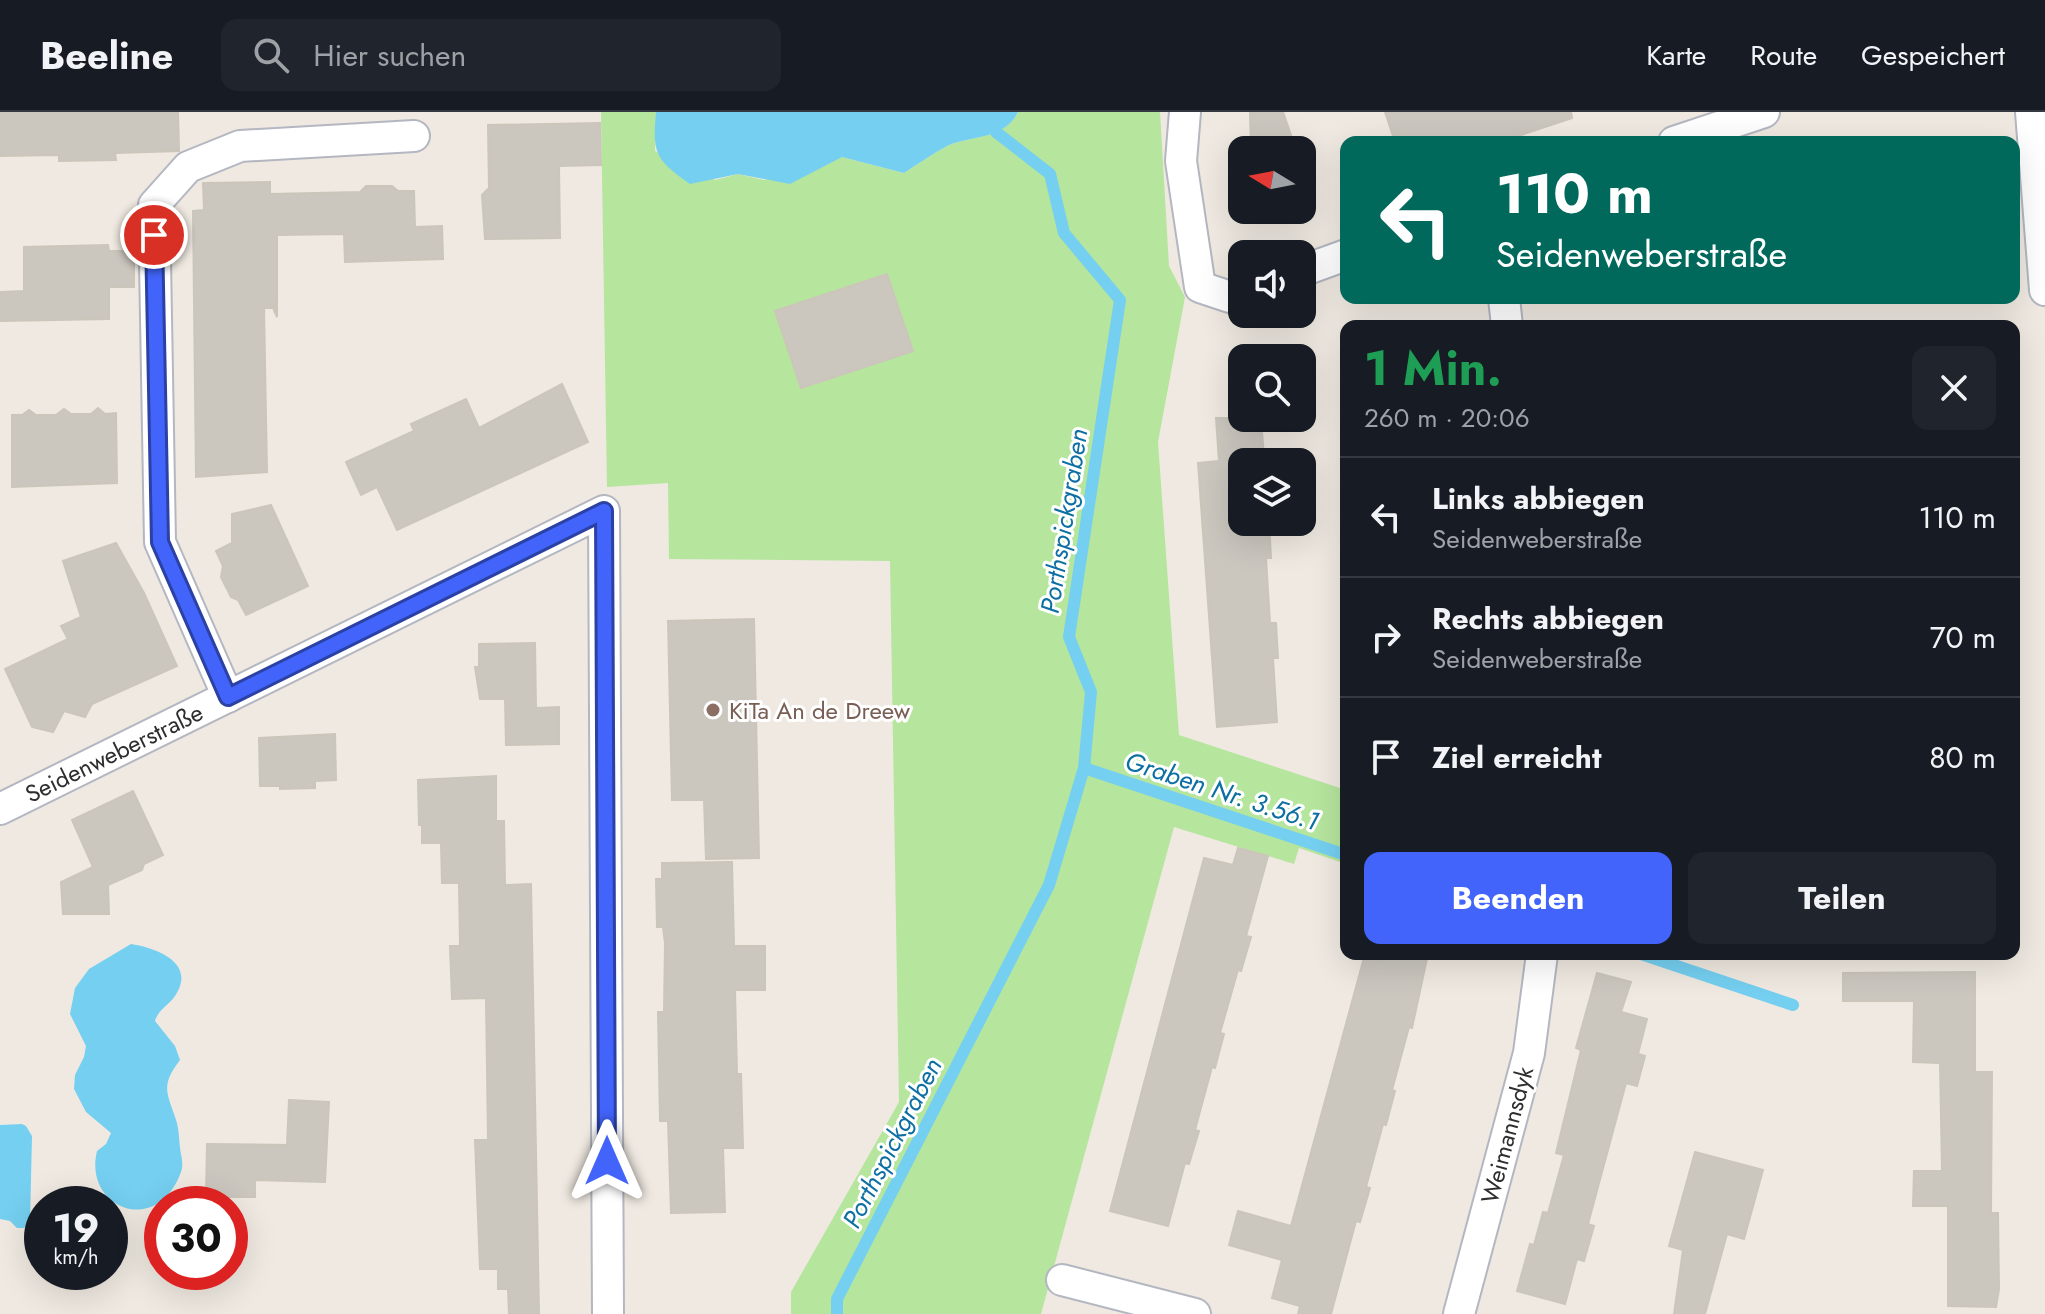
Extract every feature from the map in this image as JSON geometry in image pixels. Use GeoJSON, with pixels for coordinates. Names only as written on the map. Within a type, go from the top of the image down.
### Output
{"type":"FeatureCollection","features":[{"type":"Feature","properties":{"kind":"street"},"geometry":{"type":"LineString","coordinates":[[1185,112],[1181,161],[1200,287],[1228,296]]}},
{"type":"Feature","properties":{"kind":"street"},"geometry":{"type":"LineString","coordinates":[[1692,136],[1764,112]]}},
{"type":"Feature","properties":{"kind":"street"},"geometry":{"type":"LineString","coordinates":[[2031,112],[2045,290]]}},
{"type":"Feature","properties":{"kind":"street","name":"Seidenweberstraße"},"geometry":{"type":"LineString","coordinates":[[228,697],[160,542],[154,205],[157,198],[188,167],[240,146],[414,136]]}},
{"type":"Feature","properties":{"kind":"street"},"geometry":{"type":"LineString","coordinates":[[1316,266],[1340,257]]}},
{"type":"Feature","properties":{"kind":"street","name":"Seidenweberstraße"},"geometry":{"type":"LineString","coordinates":[[0,809],[604,511],[608,1314]]}},
{"type":"Feature","properties":{"kind":"street","name":"Weimannsdyk"},"geometry":{"type":"LineString","coordinates":[[1459,1314],[1529,1053],[1541,960]]}},
{"type":"Feature","properties":{"kind":"street"},"geometry":{"type":"LineString","coordinates":[[1062,1280],[1195,1314]]}},
{"type":"Feature","properties":{"kind":"green space"},"geometry":{"type":"Polygon","coordinates":[[[601,112],[656,112],[655,151],[715,180],[738,174],[764,180],[842,157],[904,173],[947,146],[1005,128],[1018,112],[1160,112],[1169,266],[1185,297],[1158,442],[1179,735],[1340,788],[1340,862],[1299,848],[1294,864],[1174,827],[1041,1314],[791,1314],[791,1292],[899,1102],[890,561],[669,559],[668,483],[607,487],[601,112]]]}},
{"type":"Feature","properties":{"kind":"water"},"geometry":{"type":"Polygon","coordinates":[[[656,112],[1018,112],[1005,128],[947,146],[904,173],[842,157],[790,184],[738,174],[690,184],[670,169],[659,155],[655,138],[656,112]]]}},
{"type":"Feature","properties":{"kind":"water"},"geometry":{"type":"Polygon","coordinates":[[[131,944],[152,949],[171,959],[181,975],[175,996],[155,1021],[175,1046],[180,1060],[169,1077],[167,1091],[178,1126],[182,1169],[173,1186],[144,1186],[144,1208],[140,1209],[128,1208],[128,1186],[100,1186],[96,1171],[97,1151],[106,1144],[111,1133],[86,1112],[74,1089],[75,1075],[86,1046],[70,1014],[75,988],[89,969],[131,944]]]}},
{"type":"Feature","properties":{"kind":"water"},"geometry":{"type":"Polygon","coordinates":[[[22,1124],[32,1136],[31,1186],[24,1186],[24,1228],[17,1228],[10,1221],[0,1219],[0,1125],[22,1124]]]}},
{"type":"Feature","properties":{"kind":"building"},"geometry":{"type":"Polygon","coordinates":[[[0,112],[178,112],[179,151],[115,153],[116,160],[59,161],[59,155],[0,156],[0,112]]]}},
{"type":"Feature","properties":{"kind":"building"},"geometry":{"type":"Polygon","coordinates":[[[1250,112],[1283,112],[1291,136],[1251,136],[1250,112]]]}},
{"type":"Feature","properties":{"kind":"building"},"geometry":{"type":"Polygon","coordinates":[[[1385,112],[1571,112],[1572,118],[1518,136],[1393,136],[1385,112]]]}},
{"type":"Feature","properties":{"kind":"building"},"geometry":{"type":"Polygon","coordinates":[[[600,123],[601,165],[559,166],[560,238],[485,239],[482,195],[489,188],[488,125],[600,123]]]}},
{"type":"Feature","properties":{"kind":"building"},"geometry":{"type":"Polygon","coordinates":[[[270,182],[270,194],[360,192],[366,186],[392,186],[398,191],[414,191],[415,227],[442,226],[443,259],[345,262],[344,234],[277,235],[277,317],[271,303],[271,308],[264,308],[267,472],[196,477],[193,211],[204,210],[203,183],[270,182]]]}},
{"type":"Feature","properties":{"kind":"building"},"geometry":{"type":"Polygon","coordinates":[[[108,245],[109,251],[134,251],[134,287],[109,287],[109,319],[0,321],[0,292],[24,291],[24,247],[108,245]]]}},
{"type":"Feature","properties":{"kind":"building"},"geometry":{"type":"Polygon","coordinates":[[[887,274],[913,351],[801,388],[775,311],[887,274]]]}},
{"type":"Feature","properties":{"kind":"building"},"geometry":{"type":"Polygon","coordinates":[[[562,384],[588,442],[397,530],[377,487],[361,495],[346,462],[414,431],[411,424],[466,399],[479,428],[562,384]]]}},
{"type":"Feature","properties":{"kind":"building"},"geometry":{"type":"Polygon","coordinates":[[[98,408],[105,414],[116,413],[117,483],[12,487],[12,415],[22,415],[29,410],[36,415],[56,415],[64,409],[71,414],[91,414],[98,408]]]}},
{"type":"Feature","properties":{"kind":"building"},"geometry":{"type":"Polygon","coordinates":[[[1216,418],[1228,418],[1228,432],[1262,432],[1263,448],[1228,448],[1228,536],[1270,536],[1271,558],[1266,558],[1270,623],[1276,623],[1278,658],[1273,658],[1277,722],[1217,727],[1198,463],[1219,461],[1216,418]]]}},
{"type":"Feature","properties":{"kind":"building"},"geometry":{"type":"Polygon","coordinates":[[[271,505],[308,586],[246,615],[238,600],[231,597],[221,577],[223,566],[216,551],[232,543],[232,514],[271,505]]]}},
{"type":"Feature","properties":{"kind":"building"},"geometry":{"type":"Polygon","coordinates":[[[116,543],[144,593],[177,666],[92,704],[85,717],[64,711],[53,732],[32,727],[5,669],[68,639],[61,626],[81,617],[63,561],[116,543]]]}},
{"type":"Feature","properties":{"kind":"building","name":"KiTa An de Dreew"},"geometry":{"type":"Polygon","coordinates":[[[754,619],[759,858],[706,859],[704,800],[672,800],[668,621],[754,619]]]}},
{"type":"Feature","properties":{"kind":"building"},"geometry":{"type":"Polygon","coordinates":[[[535,643],[536,708],[559,707],[559,744],[506,745],[505,699],[480,699],[475,667],[479,667],[479,644],[535,643]]]}},
{"type":"Feature","properties":{"kind":"building"},"geometry":{"type":"Polygon","coordinates":[[[335,734],[336,780],[315,781],[315,788],[260,786],[259,738],[335,734]]]}},
{"type":"Feature","properties":{"kind":"building"},"geometry":{"type":"Polygon","coordinates":[[[496,776],[496,821],[504,821],[505,885],[531,884],[539,1314],[509,1314],[508,1289],[498,1289],[498,1269],[480,1269],[475,1140],[488,1140],[486,998],[452,999],[450,946],[460,946],[459,883],[442,883],[441,843],[422,843],[422,825],[419,825],[418,780],[496,776]]]}},
{"type":"Feature","properties":{"kind":"building"},"geometry":{"type":"Polygon","coordinates":[[[133,791],[163,855],[144,864],[142,870],[108,885],[109,914],[63,914],[61,882],[93,867],[72,820],[133,791]]]}},
{"type":"Feature","properties":{"kind":"building"},"geometry":{"type":"Polygon","coordinates":[[[1238,848],[1268,856],[1246,936],[1251,937],[1241,971],[1238,970],[1220,1033],[1224,1034],[1215,1068],[1212,1067],[1195,1130],[1199,1131],[1189,1164],[1185,1163],[1168,1226],[1110,1211],[1204,858],[1233,865],[1238,848]]]}},
{"type":"Feature","properties":{"kind":"building"},"geometry":{"type":"Polygon","coordinates":[[[732,862],[734,946],[765,946],[765,990],[735,990],[743,1148],[723,1148],[725,1212],[671,1213],[668,1121],[660,1121],[658,1012],[664,1012],[665,943],[663,927],[657,927],[656,879],[662,879],[662,863],[732,862]]]}},
{"type":"Feature","properties":{"kind":"building"},"geometry":{"type":"Polygon","coordinates":[[[1363,960],[1427,960],[1412,1028],[1409,1027],[1386,1125],[1383,1124],[1366,1187],[1370,1188],[1360,1222],[1356,1221],[1331,1314],[1298,1314],[1300,1306],[1272,1298],[1282,1260],[1229,1245],[1238,1211],[1291,1226],[1363,960]]]}},
{"type":"Feature","properties":{"kind":"building"},"geometry":{"type":"Polygon","coordinates":[[[1975,972],[1975,1072],[1992,1072],[1991,1213],[1998,1213],[1999,1289],[1996,1307],[1948,1306],[1948,1206],[1913,1206],[1914,1171],[1942,1171],[1940,1063],[1913,1062],[1914,1001],[1843,1001],[1843,973],[1975,972]]]}},
{"type":"Feature","properties":{"kind":"building"},"geometry":{"type":"Polygon","coordinates":[[[1597,973],[1631,982],[1621,1012],[1647,1019],[1638,1054],[1645,1056],[1637,1086],[1626,1083],[1588,1224],[1594,1226],[1584,1261],[1577,1259],[1565,1304],[1517,1291],[1530,1244],[1534,1245],[1543,1212],[1548,1213],[1564,1155],[1556,1153],[1581,1050],[1576,1048],[1597,973]]]}},
{"type":"Feature","properties":{"kind":"building"},"geometry":{"type":"Polygon","coordinates":[[[289,1100],[329,1102],[325,1182],[255,1180],[255,1197],[248,1197],[248,1186],[206,1186],[207,1144],[287,1145],[289,1100]]]}},
{"type":"Feature","properties":{"kind":"building"},"geometry":{"type":"Polygon","coordinates":[[[1695,1152],[1763,1170],[1744,1239],[1727,1234],[1705,1314],[1674,1314],[1683,1250],[1669,1246],[1695,1152]]]}},
{"type":"Feature","properties":{"kind":"waterway","name":"Porthspickgraben"},"geometry":{"type":"LineString","coordinates":[[837,1314],[837,1299],[1049,885],[1084,768],[1091,692],[1069,637],[1120,300],[1064,233],[1050,174],[996,132],[983,112]]}},
{"type":"Feature","properties":{"kind":"waterway","name":"Graben Nr. 3.56.1"},"geometry":{"type":"LineString","coordinates":[[1084,768],[1340,853]]}},
{"type":"Feature","properties":{"kind":"waterway","name":"Graben Nr. 3.56.1"},"geometry":{"type":"LineString","coordinates":[[1659,960],[1793,1005]]}},
{"type":"Feature","properties":{"kind":"place","name":"KiTa An de Dreew"},"geometry":{"type":"Point","coordinates":[713,710]}},
{"type":"Feature","properties":{"kind":"route"},"geometry":{"type":"LineString","coordinates":[[154,235],[160,542],[228,697],[604,511],[607,1161]]}}]}
